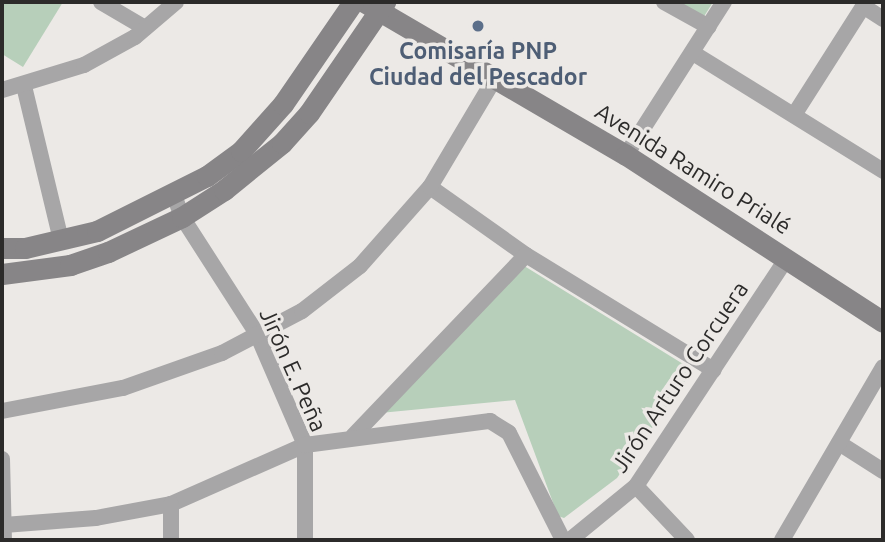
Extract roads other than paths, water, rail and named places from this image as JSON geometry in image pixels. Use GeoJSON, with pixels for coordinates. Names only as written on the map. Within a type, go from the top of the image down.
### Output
{"type":"FeatureCollection","features":[{"type":"Feature","properties":{"kind":"main road"},"geometry":{"type":"LineString","coordinates":[[2,248],[61,240],[97,231],[174,195],[241,151],[282,104],[353,2]]}},
{"type":"Feature","properties":{"kind":"main road"},"geometry":{"type":"LineString","coordinates":[[2,274],[70,265],[181,217],[224,190],[282,143],[309,113],[376,5]]}},
{"type":"Feature","properties":{"kind":"main road","name":"Avenida Ramiro Prialé"},"geometry":{"type":"LineString","coordinates":[[376,5],[626,155],[883,322]]}},
{"type":"Feature","properties":{"kind":"street"},"geometry":{"type":"LineString","coordinates":[[102,2],[145,28]]}},
{"type":"Feature","properties":{"kind":"street"},"geometry":{"type":"LineString","coordinates":[[2,90],[24,86],[85,65],[145,28],[176,2]]}},
{"type":"Feature","properties":{"kind":"street"},"geometry":{"type":"LineString","coordinates":[[664,2],[709,27]]}},
{"type":"Feature","properties":{"kind":"street"},"geometry":{"type":"LineString","coordinates":[[626,155],[724,2]]}},
{"type":"Feature","properties":{"kind":"street"},"geometry":{"type":"LineString","coordinates":[[794,115],[864,4],[883,19]]}},
{"type":"Feature","properties":{"kind":"street"},"geometry":{"type":"LineString","coordinates":[[693,53],[883,171]]}},
{"type":"Feature","properties":{"kind":"street"},"geometry":{"type":"LineString","coordinates":[[2,411],[123,388],[222,353],[302,310],[359,266],[430,187],[495,78]]}},
{"type":"Feature","properties":{"kind":"street"},"geometry":{"type":"LineString","coordinates":[[24,86],[61,240]]}},
{"type":"Feature","properties":{"kind":"street"},"geometry":{"type":"LineString","coordinates":[[430,187],[526,255],[714,370]]}},
{"type":"Feature","properties":{"kind":"street","name":"Jirón E. Peña"},"geometry":{"type":"LineString","coordinates":[[174,195],[181,217],[257,334],[305,445],[305,540]]}},
{"type":"Feature","properties":{"kind":"street"},"geometry":{"type":"LineString","coordinates":[[353,436],[526,255]]}},
{"type":"Feature","properties":{"kind":"street","name":"Jirón Arturo Corcuera"},"geometry":{"type":"LineString","coordinates":[[570,540],[636,486],[786,259]]}},
{"type":"Feature","properties":{"kind":"street"},"geometry":{"type":"LineString","coordinates":[[782,540],[883,367]]}},
{"type":"Feature","properties":{"kind":"street"},"geometry":{"type":"LineString","coordinates":[[2,458],[4,533],[171,504],[305,445],[353,436],[490,421],[500,424],[509,433],[563,540]]}},
{"type":"Feature","properties":{"kind":"street"},"geometry":{"type":"LineString","coordinates":[[839,443],[883,471]]}},
{"type":"Feature","properties":{"kind":"street"},"geometry":{"type":"LineString","coordinates":[[636,486],[687,540]]}},
{"type":"Feature","properties":{"kind":"street"},"geometry":{"type":"LineString","coordinates":[[171,504],[171,540]]}},
{"type":"Feature","properties":{"kind":"place","name":"Comisaría PNP Ciudad del Pescador"},"geometry":{"type":"Point","coordinates":[478,26]}}]}
